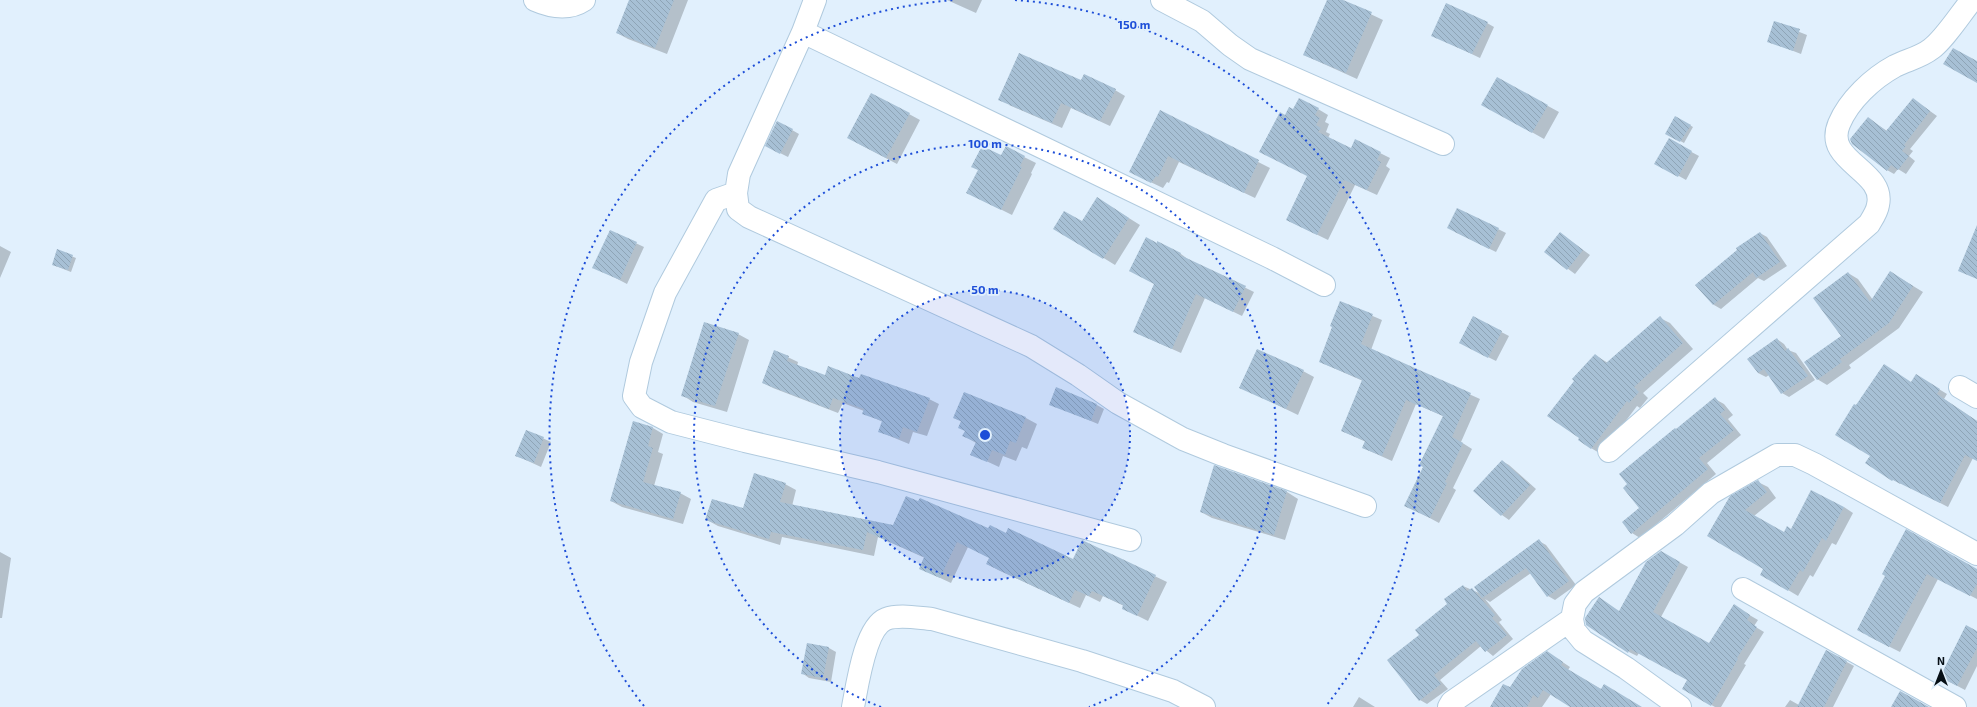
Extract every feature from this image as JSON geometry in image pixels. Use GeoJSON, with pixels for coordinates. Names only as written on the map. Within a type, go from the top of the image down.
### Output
{"type":"FeatureCollection","features":[{"type":"Feature","properties":{"kind":"street"},"geometry":{"type":"LineString","coordinates":[[535,0],[543,4],[566,8],[584,0]]}},
{"type":"Feature","properties":{"kind":"street"},"geometry":{"type":"LineString","coordinates":[[815,0],[803,32],[739,174],[736,192],[738,209],[749,217],[1031,346],[1078,375],[1118,403],[1183,439],[1365,506]]}},
{"type":"Feature","properties":{"kind":"street"},"geometry":{"type":"LineString","coordinates":[[1162,0],[1202,21],[1230,45],[1250,59],[1444,144]]}},
{"type":"Feature","properties":{"kind":"street"},"geometry":{"type":"LineString","coordinates":[[1609,451],[1869,224],[1878,206],[1878,191],[1872,180],[1842,153],[1838,140],[1839,125],[1860,92],[1894,67],[1932,49],[1972,0]]}},
{"type":"Feature","properties":{"kind":"street"},"geometry":{"type":"LineString","coordinates":[[803,32],[1272,258],[1324,285]]}},
{"type":"Feature","properties":{"kind":"street"},"geometry":{"type":"LineString","coordinates":[[736,192],[716,200],[665,293],[639,369],[634,396],[642,407],[671,422],[878,472],[1130,540]]}},
{"type":"Feature","properties":{"kind":"street"},"geometry":{"type":"LineString","coordinates":[[1680,707],[1626,668],[1583,641],[1574,630],[1572,620],[1575,604],[1584,592],[1675,525],[1711,493],[1777,455],[1795,455],[1814,464],[1977,554]]}},
{"type":"Feature","properties":{"kind":"street"},"geometry":{"type":"LineString","coordinates":[[1743,589],[1955,707]]}},
{"type":"Feature","properties":{"kind":"street"},"geometry":{"type":"LineString","coordinates":[[853,707],[871,634],[885,620],[907,617],[932,619],[1082,661],[1172,691],[1204,707]]}},
{"type":"Feature","properties":{"kind":"street"},"geometry":{"type":"LineString","coordinates":[[1449,707],[1452,702],[1572,620]]}},
{"type":"Feature","properties":{"kind":"building"},"geometry":{"type":"Polygon","coordinates":[[[629,0],[674,0],[655,48],[616,33],[629,0]]]}},
{"type":"Feature","properties":{"kind":"building"},"geometry":{"type":"Polygon","coordinates":[[[1327,0],[1343,0],[1372,12],[1346,73],[1303,55],[1327,0]]]}},
{"type":"Feature","properties":{"kind":"building"},"geometry":{"type":"Polygon","coordinates":[[[1446,3],[1488,22],[1472,54],[1431,36],[1446,3]]]}},
{"type":"Feature","properties":{"kind":"building"},"geometry":{"type":"Polygon","coordinates":[[[1774,21],[1800,29],[1793,51],[1767,42],[1774,21]]]}},
{"type":"Feature","properties":{"kind":"building"},"geometry":{"type":"Polygon","coordinates":[[[1953,48],[1977,61],[1977,83],[1943,64],[1953,48]]]}},
{"type":"Feature","properties":{"kind":"building"},"geometry":{"type":"Polygon","coordinates":[[[1019,53],[1081,80],[1084,74],[1116,89],[1100,121],[1061,103],[1052,123],[998,100],[1019,53]]]}},
{"type":"Feature","properties":{"kind":"building"},"geometry":{"type":"Polygon","coordinates":[[[1497,77],[1548,105],[1532,133],[1481,105],[1497,77]]]}},
{"type":"Feature","properties":{"kind":"building"},"geometry":{"type":"Polygon","coordinates":[[[871,93],[910,113],[886,158],[847,138],[871,93]]]}},
{"type":"Feature","properties":{"kind":"building"},"geometry":{"type":"Polygon","coordinates":[[[1299,98],[1319,108],[1315,115],[1320,118],[1316,125],[1321,128],[1318,132],[1351,148],[1355,139],[1381,152],[1377,160],[1381,162],[1367,190],[1344,180],[1317,235],[1286,220],[1307,176],[1259,152],[1280,112],[1285,115],[1289,107],[1293,109],[1299,98]]]}},
{"type":"Feature","properties":{"kind":"building"},"geometry":{"type":"Polygon","coordinates":[[[1913,98],[1930,111],[1904,145],[1906,146],[1902,151],[1909,156],[1898,170],[1891,165],[1887,171],[1852,144],[1850,139],[1868,117],[1886,131],[1913,98]]]}},
{"type":"Feature","properties":{"kind":"building"},"geometry":{"type":"Polygon","coordinates":[[[1160,110],[1259,160],[1244,193],[1168,156],[1158,177],[1156,176],[1151,183],[1129,172],[1160,110]]]}},
{"type":"Feature","properties":{"kind":"building"},"geometry":{"type":"Polygon","coordinates":[[[1675,116],[1691,125],[1680,142],[1665,134],[1675,116]]]}},
{"type":"Feature","properties":{"kind":"building"},"geometry":{"type":"Polygon","coordinates":[[[777,121],[793,129],[780,154],[765,146],[777,121]]]}},
{"type":"Feature","properties":{"kind":"building"},"geometry":{"type":"Polygon","coordinates":[[[1669,138],[1692,151],[1678,177],[1654,164],[1669,138]]]}},
{"type":"Feature","properties":{"kind":"building"},"geometry":{"type":"Polygon","coordinates":[[[982,146],[1001,155],[1006,146],[1025,156],[1020,166],[1022,167],[1001,210],[966,193],[978,170],[971,167],[982,146]]]}},
{"type":"Feature","properties":{"kind":"building"},"geometry":{"type":"Polygon","coordinates":[[[1097,197],[1129,218],[1103,259],[1053,229],[1064,211],[1082,221],[1097,197]]]}},
{"type":"Feature","properties":{"kind":"building"},"geometry":{"type":"Polygon","coordinates":[[[1457,208],[1499,228],[1489,249],[1447,228],[1457,208]]]}},
{"type":"Feature","properties":{"kind":"building"},"geometry":{"type":"Polygon","coordinates":[[[1977,225],[1977,279],[1958,271],[1977,225]]]}},
{"type":"Feature","properties":{"kind":"building"},"geometry":{"type":"Polygon","coordinates":[[[610,230],[637,242],[620,280],[592,268],[610,230]]]}},
{"type":"Feature","properties":{"kind":"building"},"geometry":{"type":"Polygon","coordinates":[[[1560,232],[1583,250],[1567,270],[1544,252],[1560,232]]]}},
{"type":"Feature","properties":{"kind":"building"},"geometry":{"type":"Polygon","coordinates":[[[1760,232],[1780,262],[1756,278],[1753,272],[1713,305],[1695,285],[1737,250],[1736,248],[1760,232]]]}},
{"type":"Feature","properties":{"kind":"building"},"geometry":{"type":"Polygon","coordinates":[[[1146,237],[1157,243],[1157,241],[1181,253],[1180,255],[1246,286],[1233,312],[1196,294],[1172,349],[1133,332],[1154,284],[1129,271],[1146,237]]]}},
{"type":"Feature","properties":{"kind":"building"},"geometry":{"type":"Polygon","coordinates":[[[57,249],[73,255],[68,270],[52,265],[57,249]]]}},
{"type":"Feature","properties":{"kind":"building"},"geometry":{"type":"Polygon","coordinates":[[[1890,271],[1913,286],[1889,323],[1840,359],[1842,362],[1817,380],[1804,362],[1841,336],[1813,298],[1848,272],[1870,302],[1890,271]]]}},
{"type":"Feature","properties":{"kind":"building"},"geometry":{"type":"Polygon","coordinates":[[[1340,301],[1373,314],[1361,344],[1471,393],[1452,437],[1463,443],[1445,482],[1447,483],[1430,518],[1404,506],[1423,467],[1419,465],[1443,416],[1406,400],[1382,456],[1362,448],[1365,441],[1341,431],[1362,380],[1319,362],[1332,327],[1330,326],[1340,301]]]}},
{"type":"Feature","properties":{"kind":"building"},"geometry":{"type":"Polygon","coordinates":[[[1473,316],[1502,331],[1488,358],[1459,343],[1473,316]]]}},
{"type":"Feature","properties":{"kind":"building"},"geometry":{"type":"Polygon","coordinates":[[[1660,316],[1683,343],[1634,387],[1639,392],[1629,403],[1627,401],[1591,449],[1578,440],[1579,438],[1547,416],[1574,381],[1572,379],[1595,354],[1606,363],[1660,316]]]}},
{"type":"Feature","properties":{"kind":"building"},"geometry":{"type":"Polygon","coordinates":[[[704,322],[739,333],[715,406],[681,396],[704,322]]]}},
{"type":"Feature","properties":{"kind":"building"},"geometry":{"type":"Polygon","coordinates":[[[1777,338],[1785,351],[1788,348],[1808,376],[1781,394],[1764,369],[1758,373],[1747,359],[1777,338]]]}},
{"type":"Feature","properties":{"kind":"building"},"geometry":{"type":"Polygon","coordinates":[[[1257,349],[1304,370],[1286,409],[1239,388],[1257,349]]]}},
{"type":"Feature","properties":{"kind":"building"},"geometry":{"type":"Polygon","coordinates":[[[774,350],[789,356],[787,361],[825,375],[828,366],[859,378],[861,374],[930,398],[917,432],[903,427],[899,439],[878,432],[882,421],[862,414],[864,409],[833,398],[829,409],[762,383],[774,350]]]}},
{"type":"Feature","properties":{"kind":"building"},"geometry":{"type":"Polygon","coordinates":[[[1884,364],[1911,382],[1916,374],[1940,389],[1937,394],[1977,421],[1977,461],[1965,455],[1940,503],[1893,480],[1892,481],[1865,463],[1870,456],[1835,435],[1854,404],[1856,405],[1884,364]]]}},
{"type":"Feature","properties":{"kind":"building"},"geometry":{"type":"Polygon","coordinates":[[[1056,387],[1097,404],[1091,421],[1049,405],[1056,387]]]}},
{"type":"Feature","properties":{"kind":"building"},"geometry":{"type":"Polygon","coordinates":[[[964,392],[1026,417],[1016,443],[1010,441],[1005,455],[992,450],[987,462],[970,455],[976,442],[962,436],[965,431],[958,428],[961,421],[953,418],[964,392]]]}},
{"type":"Feature","properties":{"kind":"building"},"geometry":{"type":"Polygon","coordinates":[[[1715,397],[1725,410],[1720,414],[1734,430],[1699,458],[1708,469],[1631,534],[1622,522],[1639,508],[1623,488],[1627,484],[1619,474],[1715,397]]]}},
{"type":"Feature","properties":{"kind":"building"},"geometry":{"type":"Polygon","coordinates":[[[633,421],[653,427],[648,446],[653,448],[643,482],[681,492],[673,519],[610,501],[633,421]]]}},
{"type":"Feature","properties":{"kind":"building"},"geometry":{"type":"Polygon","coordinates":[[[526,430],[544,437],[534,463],[515,456],[526,430]]]}},
{"type":"Feature","properties":{"kind":"building"},"geometry":{"type":"Polygon","coordinates":[[[1502,460],[1530,485],[1501,516],[1473,491],[1502,460]]]}},
{"type":"Feature","properties":{"kind":"building"},"geometry":{"type":"Polygon","coordinates":[[[1214,465],[1287,491],[1274,535],[1200,512],[1214,465]]]}},
{"type":"Feature","properties":{"kind":"building"},"geometry":{"type":"Polygon","coordinates":[[[754,473],[786,483],[780,502],[893,525],[906,496],[918,501],[920,498],[988,528],[990,525],[1006,533],[1008,528],[1073,559],[1082,540],[1156,575],[1137,616],[1122,609],[1123,605],[1092,591],[1089,596],[1075,590],[1069,603],[986,564],[989,558],[957,542],[940,578],[919,569],[924,557],[867,532],[863,550],[771,532],[769,539],[705,520],[712,499],[743,508],[754,473]]]}},
{"type":"Feature","properties":{"kind":"building"},"geometry":{"type":"Polygon","coordinates":[[[1758,480],[1767,492],[1745,510],[1784,532],[1787,526],[1791,529],[1811,490],[1844,507],[1826,541],[1822,538],[1803,572],[1800,570],[1788,591],[1760,575],[1763,569],[1707,536],[1730,496],[1758,480]]]}},
{"type":"Feature","properties":{"kind":"building"},"geometry":{"type":"Polygon","coordinates":[[[1906,529],[1977,569],[1977,584],[1970,596],[1927,574],[1889,647],[1857,630],[1885,576],[1882,574],[1906,529]]]}},
{"type":"Feature","properties":{"kind":"building"},"geometry":{"type":"Polygon","coordinates":[[[1539,539],[1569,581],[1547,597],[1526,568],[1482,598],[1474,587],[1539,539]]]}},
{"type":"Feature","properties":{"kind":"building"},"geometry":{"type":"Polygon","coordinates":[[[1661,551],[1680,562],[1653,612],[1709,643],[1734,604],[1750,615],[1747,620],[1757,627],[1737,658],[1738,659],[1711,706],[1682,689],[1687,680],[1630,649],[1628,653],[1586,625],[1585,618],[1599,597],[1619,611],[1646,562],[1661,551]]]}},
{"type":"Feature","properties":{"kind":"building"},"geometry":{"type":"Polygon","coordinates":[[[1463,585],[1467,591],[1472,588],[1495,615],[1492,618],[1507,635],[1485,652],[1476,641],[1434,675],[1441,684],[1419,701],[1387,660],[1419,635],[1415,630],[1447,604],[1444,599],[1463,585]]]}},
{"type":"Feature","properties":{"kind":"building"},"geometry":{"type":"Polygon","coordinates":[[[1966,625],[1977,631],[1977,648],[1957,686],[1940,677],[1966,625]]]}},
{"type":"Feature","properties":{"kind":"building"},"geometry":{"type":"Polygon","coordinates":[[[807,643],[829,647],[823,678],[801,674],[807,643]]]}},
{"type":"Feature","properties":{"kind":"building"},"geometry":{"type":"Polygon","coordinates":[[[1826,650],[1847,661],[1824,707],[1797,707],[1826,650]]]}},
{"type":"Feature","properties":{"kind":"building"},"geometry":{"type":"Polygon","coordinates":[[[1547,651],[1563,662],[1561,665],[1601,689],[1604,684],[1642,707],[1570,707],[1543,690],[1538,698],[1533,695],[1527,707],[1490,707],[1503,684],[1510,687],[1522,669],[1547,651]]]}},
{"type":"Feature","properties":{"kind":"building"},"geometry":{"type":"Polygon","coordinates":[[[1900,691],[1929,707],[1891,707],[1900,691]]]}}]}
